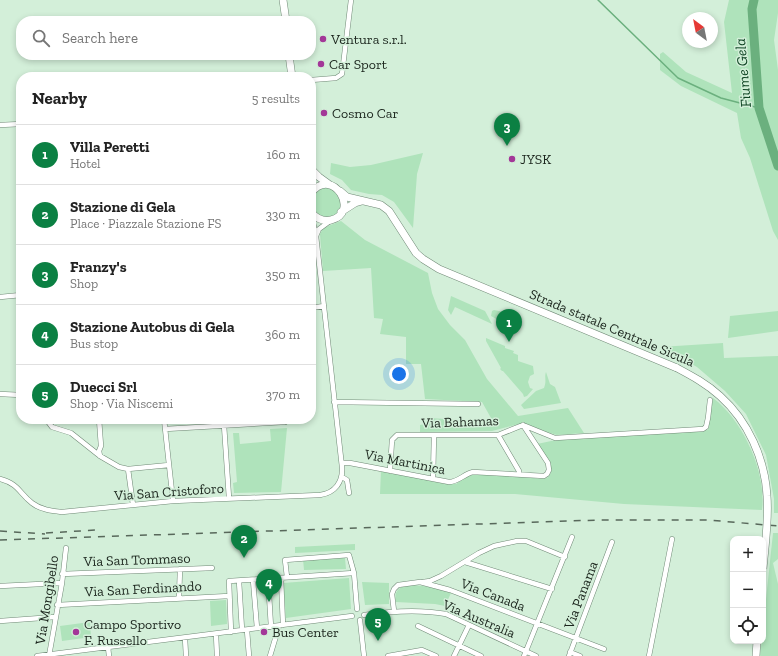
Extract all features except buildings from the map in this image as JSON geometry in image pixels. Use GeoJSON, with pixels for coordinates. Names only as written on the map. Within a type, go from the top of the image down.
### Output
{"type":"FeatureCollection","features":[{"type":"Feature","properties":{"kind":"main road"},"geometry":{"type":"LineString","coordinates":[[283,0],[285,16]]}},
{"type":"Feature","properties":{"kind":"main road"},"geometry":{"type":"LineString","coordinates":[[290,60],[291,72]]}},
{"type":"Feature","properties":{"kind":"main road"},"geometry":{"type":"LineString","coordinates":[[316,174],[330,185]]}},
{"type":"Feature","properties":{"kind":"main road"},"geometry":{"type":"LineString","coordinates":[[316,188],[330,185]]}},
{"type":"Feature","properties":{"kind":"main road","name":"Strada statale Centrale Sicula"},"geometry":{"type":"LineString","coordinates":[[330,185],[347,197],[380,205],[389,211],[416,253],[439,269],[677,368],[699,380],[720,396],[735,412],[756,446],[761,461],[766,480],[768,513],[766,536]]}},
{"type":"Feature","properties":{"kind":"main road"},"geometry":{"type":"LineString","coordinates":[[340,191],[344,201],[341,213]]}},
{"type":"Feature","properties":{"kind":"main road"},"geometry":{"type":"LineString","coordinates":[[316,217],[319,219],[331,220],[355,203],[362,201]]}},
{"type":"Feature","properties":{"kind":"main road"},"geometry":{"type":"LineString","coordinates":[[756,656],[757,644]]}},
{"type":"Feature","properties":{"kind":"street"},"geometry":{"type":"LineString","coordinates":[[316,80],[336,78],[342,74],[351,0]]}},
{"type":"Feature","properties":{"kind":"street"},"geometry":{"type":"LineString","coordinates":[[0,125],[16,124]]}},
{"type":"Feature","properties":{"kind":"street"},"geometry":{"type":"LineString","coordinates":[[331,220],[319,229],[316,236],[342,463],[342,477],[347,480],[349,492]]}},
{"type":"Feature","properties":{"kind":"street"},"geometry":{"type":"LineString","coordinates":[[0,297],[16,295]]}},
{"type":"Feature","properties":{"kind":"street"},"geometry":{"type":"LineString","coordinates":[[316,307],[324,306]]}},
{"type":"Feature","properties":{"kind":"street"},"geometry":{"type":"LineString","coordinates":[[0,394],[16,395]]}},
{"type":"Feature","properties":{"kind":"street"},"geometry":{"type":"LineString","coordinates":[[523,425],[555,438],[702,429],[706,427],[710,400]]}},
{"type":"Feature","properties":{"kind":"street"},"geometry":{"type":"LineString","coordinates":[[334,402],[478,404]]}},
{"type":"Feature","properties":{"kind":"street"},"geometry":{"type":"LineString","coordinates":[[50,424],[52,427],[71,432],[81,442],[100,456],[119,467],[128,468],[169,465]]}},
{"type":"Feature","properties":{"kind":"street"},"geometry":{"type":"LineString","coordinates":[[99,424],[100,456]]}},
{"type":"Feature","properties":{"kind":"street"},"geometry":{"type":"LineString","coordinates":[[164,424],[173,501]]}},
{"type":"Feature","properties":{"kind":"street"},"geometry":{"type":"LineString","coordinates":[[165,429],[245,424]]}},
{"type":"Feature","properties":{"kind":"street"},"geometry":{"type":"LineString","coordinates":[[225,425],[229,498]]}},
{"type":"Feature","properties":{"kind":"street","name":"Via Bahamas"},"geometry":{"type":"LineString","coordinates":[[390,470],[392,440],[397,435],[498,435],[523,425]]}},
{"type":"Feature","properties":{"kind":"street","name":"Via Martinica"},"geometry":{"type":"LineString","coordinates":[[342,463],[350,462],[455,482],[473,472],[544,476],[549,470],[548,463],[523,425]]}},
{"type":"Feature","properties":{"kind":"street"},"geometry":{"type":"LineString","coordinates":[[433,479],[434,435]]}},
{"type":"Feature","properties":{"kind":"street"},"geometry":{"type":"LineString","coordinates":[[498,435],[519,471],[519,475]]}},
{"type":"Feature","properties":{"kind":"street"},"geometry":{"type":"LineString","coordinates":[[128,468],[133,505]]}},
{"type":"Feature","properties":{"kind":"street","name":"Via San Cristoforo"},"geometry":{"type":"LineString","coordinates":[[0,479],[12,483],[31,502],[48,510],[62,512],[173,501],[324,495],[334,490],[342,477]]}},
{"type":"Feature","properties":{"kind":"street"},"geometry":{"type":"LineString","coordinates":[[525,654],[572,538]]}},
{"type":"Feature","properties":{"kind":"street"},"geometry":{"type":"LineString","coordinates":[[649,656],[672,539]]}},
{"type":"Feature","properties":{"kind":"street"},"geometry":{"type":"LineString","coordinates":[[420,582],[430,581],[494,546],[517,541],[526,541],[565,557]]}},
{"type":"Feature","properties":{"kind":"street","name":"Via Panama"},"geometry":{"type":"LineString","coordinates":[[569,654],[612,542]]}},
{"type":"Feature","properties":{"kind":"street","name":"Via Mongibello"},"geometry":{"type":"LineString","coordinates":[[49,655],[62,583],[66,548]]}},
{"type":"Feature","properties":{"kind":"street"},"geometry":{"type":"LineString","coordinates":[[287,577],[285,560],[349,555],[354,573],[357,609]]}},
{"type":"Feature","properties":{"kind":"street"},"geometry":{"type":"LineString","coordinates":[[465,562],[552,589]]}},
{"type":"Feature","properties":{"kind":"street","name":"Via San Tommaso"},"geometry":{"type":"LineString","coordinates":[[62,574],[212,568]]}},
{"type":"Feature","properties":{"kind":"street"},"geometry":{"type":"LineString","coordinates":[[179,598],[180,569]]}},
{"type":"Feature","properties":{"kind":"street"},"geometry":{"type":"LineString","coordinates":[[230,632],[229,581],[354,573]]}},
{"type":"Feature","properties":{"kind":"street"},"geometry":{"type":"LineString","coordinates":[[268,578],[271,627]]}},
{"type":"Feature","properties":{"kind":"street"},"geometry":{"type":"LineString","coordinates":[[270,656],[281,625],[280,578]]}},
{"type":"Feature","properties":{"kind":"street"},"geometry":{"type":"LineString","coordinates":[[253,580],[257,628]]}},
{"type":"Feature","properties":{"kind":"street"},"geometry":{"type":"LineString","coordinates":[[239,581],[248,656]]}},
{"type":"Feature","properties":{"kind":"street","name":"Via Canada"},"geometry":{"type":"LineString","coordinates":[[394,611],[392,594],[394,589],[398,585],[420,582],[450,590],[604,648]]}},
{"type":"Feature","properties":{"kind":"street"},"geometry":{"type":"LineString","coordinates":[[0,586],[62,583]]}},
{"type":"Feature","properties":{"kind":"street","name":"Via San Ferdinando"},"geometry":{"type":"LineString","coordinates":[[58,605],[229,596]]}},
{"type":"Feature","properties":{"kind":"street"},"geometry":{"type":"LineString","coordinates":[[357,609],[362,611],[364,615],[360,620],[364,656]]}},
{"type":"Feature","properties":{"kind":"street"},"geometry":{"type":"LineString","coordinates":[[352,616],[353,612],[357,609]]}},
{"type":"Feature","properties":{"kind":"street","name":"Via Australia"},"geometry":{"type":"LineString","coordinates":[[364,615],[394,611],[432,611],[446,614],[525,654],[536,656]]}},
{"type":"Feature","properties":{"kind":"street"},"geometry":{"type":"LineString","coordinates":[[37,656],[66,654],[108,647],[352,616],[356,620],[360,620]]}},
{"type":"Feature","properties":{"kind":"street"},"geometry":{"type":"LineString","coordinates":[[0,621],[55,617]]}},
{"type":"Feature","properties":{"kind":"street"},"geometry":{"type":"LineString","coordinates":[[454,656],[469,625]]}},
{"type":"Feature","properties":{"kind":"street"},"geometry":{"type":"LineString","coordinates":[[418,626],[481,656]]}},
{"type":"Feature","properties":{"kind":"street"},"geometry":{"type":"LineString","coordinates":[[216,634],[217,656]]}},
{"type":"Feature","properties":{"kind":"street"},"geometry":{"type":"LineString","coordinates":[[185,638],[186,656]]}},
{"type":"Feature","properties":{"kind":"street"},"geometry":{"type":"LineString","coordinates":[[108,647],[109,656]]}},
{"type":"Feature","properties":{"kind":"street"},"geometry":{"type":"LineString","coordinates":[[388,656],[422,650],[436,656]]}},
{"type":"Feature","properties":{"kind":"street"},"geometry":{"type":"LineString","coordinates":[[569,654],[580,656]]}},
{"type":"Feature","properties":{"kind":"green space"},"geometry":{"type":"Polygon","coordinates":[[[729,0],[778,0],[778,13],[774,40],[778,70],[778,240],[773,231],[750,158],[741,138],[737,113],[681,86],[660,70],[660,54],[663,52],[686,72],[732,93],[724,22],[729,0]]]}},
{"type":"Feature","properties":{"kind":"green space"},"geometry":{"type":"Polygon","coordinates":[[[423,153],[417,174],[413,228],[394,202],[382,195],[351,190],[342,180],[330,174],[331,163],[350,167],[371,165],[423,153]]]}},
{"type":"Feature","properties":{"kind":"green space"},"geometry":{"type":"Polygon","coordinates":[[[320,189],[332,189],[340,197],[340,209],[332,217],[320,217],[316,213],[316,193],[320,189]]]}},
{"type":"Feature","properties":{"kind":"green space"},"geometry":{"type":"Polygon","coordinates":[[[341,221],[365,240],[428,273],[432,293],[438,309],[450,325],[465,340],[487,379],[518,416],[568,408],[584,433],[557,435],[519,424],[492,431],[420,432],[420,425],[428,423],[430,418],[459,420],[461,423],[489,423],[491,418],[482,402],[425,399],[421,364],[406,364],[406,337],[380,334],[383,319],[374,318],[371,268],[323,271],[320,234],[323,228],[341,221]]]}},
{"type":"Feature","properties":{"kind":"green space"},"geometry":{"type":"Polygon","coordinates":[[[451,296],[485,311],[492,324],[455,307],[451,315],[448,310],[451,296]]]}},
{"type":"Feature","properties":{"kind":"green space"},"geometry":{"type":"Polygon","coordinates":[[[492,311],[504,312],[500,321],[491,316],[492,311]]]}},
{"type":"Feature","properties":{"kind":"green space"},"geometry":{"type":"Polygon","coordinates":[[[778,311],[778,331],[728,338],[730,316],[778,311]]]}},
{"type":"Feature","properties":{"kind":"green space"},"geometry":{"type":"Polygon","coordinates":[[[507,314],[515,317],[517,321],[516,324],[509,325],[503,323],[507,314]]]}},
{"type":"Feature","properties":{"kind":"green space"},"geometry":{"type":"Polygon","coordinates":[[[486,338],[514,351],[513,353],[518,355],[518,361],[533,366],[534,374],[530,376],[528,382],[530,388],[533,389],[527,396],[524,397],[500,369],[501,368],[486,341],[486,338]]]}},
{"type":"Feature","properties":{"kind":"green space"},"geometry":{"type":"Polygon","coordinates":[[[723,343],[724,358],[778,356],[778,513],[774,513],[774,499],[766,455],[746,414],[725,391],[697,367],[660,347],[723,343]]]}},
{"type":"Feature","properties":{"kind":"green space"},"geometry":{"type":"Polygon","coordinates":[[[546,372],[550,384],[555,387],[561,403],[524,409],[521,405],[536,391],[544,388],[546,372]]]}},
{"type":"Feature","properties":{"kind":"green space"},"geometry":{"type":"Polygon","coordinates":[[[713,398],[734,420],[751,448],[761,480],[763,495],[762,510],[624,504],[515,494],[380,494],[381,470],[445,484],[456,484],[466,477],[476,474],[519,475],[538,479],[547,478],[551,473],[551,465],[537,444],[556,440],[708,430],[713,398]]]}},
{"type":"Feature","properties":{"kind":"green space"},"geometry":{"type":"Polygon","coordinates":[[[287,428],[281,492],[234,493],[233,483],[237,482],[233,433],[239,433],[240,444],[271,441],[270,429],[287,428]]]}},
{"type":"Feature","properties":{"kind":"green space"},"geometry":{"type":"Polygon","coordinates":[[[773,533],[778,533],[778,559],[773,563],[778,584],[778,656],[760,656],[761,644],[766,644],[766,599],[773,533]]]}},
{"type":"Feature","properties":{"kind":"green space"},"geometry":{"type":"Polygon","coordinates":[[[355,544],[355,550],[295,553],[295,547],[355,544]]]}},
{"type":"Feature","properties":{"kind":"green space"},"geometry":{"type":"Polygon","coordinates":[[[345,558],[346,569],[304,570],[303,559],[345,558]]]}},
{"type":"Feature","properties":{"kind":"green space"},"geometry":{"type":"Polygon","coordinates":[[[349,578],[351,609],[286,618],[283,583],[349,578]]]}},
{"type":"Feature","properties":{"kind":"green space"},"geometry":{"type":"Polygon","coordinates":[[[362,582],[389,583],[389,604],[365,605],[362,582]]]}},
{"type":"Feature","properties":{"kind":"green space"},"geometry":{"type":"Polygon","coordinates":[[[405,585],[417,585],[440,589],[451,593],[445,606],[396,602],[395,596],[397,592],[405,585]]]}},
{"type":"Feature","properties":{"kind":"green space"},"geometry":{"type":"Polygon","coordinates":[[[226,600],[227,624],[211,626],[210,601],[226,600]]]}},
{"type":"Feature","properties":{"kind":"green space","name":"Campo Sportivo F. Russello"},"geometry":{"type":"Polygon","coordinates":[[[90,622],[91,637],[62,641],[60,626],[90,622]]]}},
{"type":"Feature","properties":{"kind":"waterway"},"geometry":{"type":"LineString","coordinates":[[598,0],[678,78],[721,98],[759,108]]}},
{"type":"Feature","properties":{"kind":"waterway","name":"Fiume Gela"},"geometry":{"type":"LineString","coordinates":[[754,0],[752,9],[759,108],[778,166]]}},
{"type":"Feature","properties":{"kind":"railway"},"geometry":{"type":"LineString","coordinates":[[0,540],[599,520],[708,520],[778,526]]}},
{"type":"Feature","properties":{"kind":"railway"},"geometry":{"type":"LineString","coordinates":[[46,533],[96,530]]}},
{"type":"Feature","properties":{"kind":"railway"},"geometry":{"type":"LineString","coordinates":[[0,531],[45,534]]}},
{"type":"Feature","properties":{"kind":"place","name":"Ventura s.r.l."},"geometry":{"type":"Point","coordinates":[323,39]}},
{"type":"Feature","properties":{"kind":"place","name":"Car Sport"},"geometry":{"type":"Point","coordinates":[321,64]}},
{"type":"Feature","properties":{"kind":"place","name":"Cosmo Car"},"geometry":{"type":"Point","coordinates":[324,113]}},
{"type":"Feature","properties":{"kind":"place","name":"Franzy's"},"geometry":{"type":"Point","coordinates":[507,146]}},
{"type":"Feature","properties":{"kind":"place","name":"JYSK"},"geometry":{"type":"Point","coordinates":[512,159]}},
{"type":"Feature","properties":{"kind":"place","name":"Villa Peretti"},"geometry":{"type":"Point","coordinates":[509,342]}},
{"type":"Feature","properties":{"kind":"place","name":"Stazione di Gela"},"geometry":{"type":"Point","coordinates":[244,558]}},
{"type":"Feature","properties":{"kind":"place","name":"Stazione Autobus di Gela"},"geometry":{"type":"Point","coordinates":[269,602]}},
{"type":"Feature","properties":{"kind":"place","name":"Campo Sportivo F. Russello"},"geometry":{"type":"Point","coordinates":[76,632]}},
{"type":"Feature","properties":{"kind":"place","name":"Bus Center"},"geometry":{"type":"Point","coordinates":[264,632]}},
{"type":"Feature","properties":{"kind":"place","name":"Duecci Srl"},"geometry":{"type":"Point","coordinates":[378,641]}}]}
